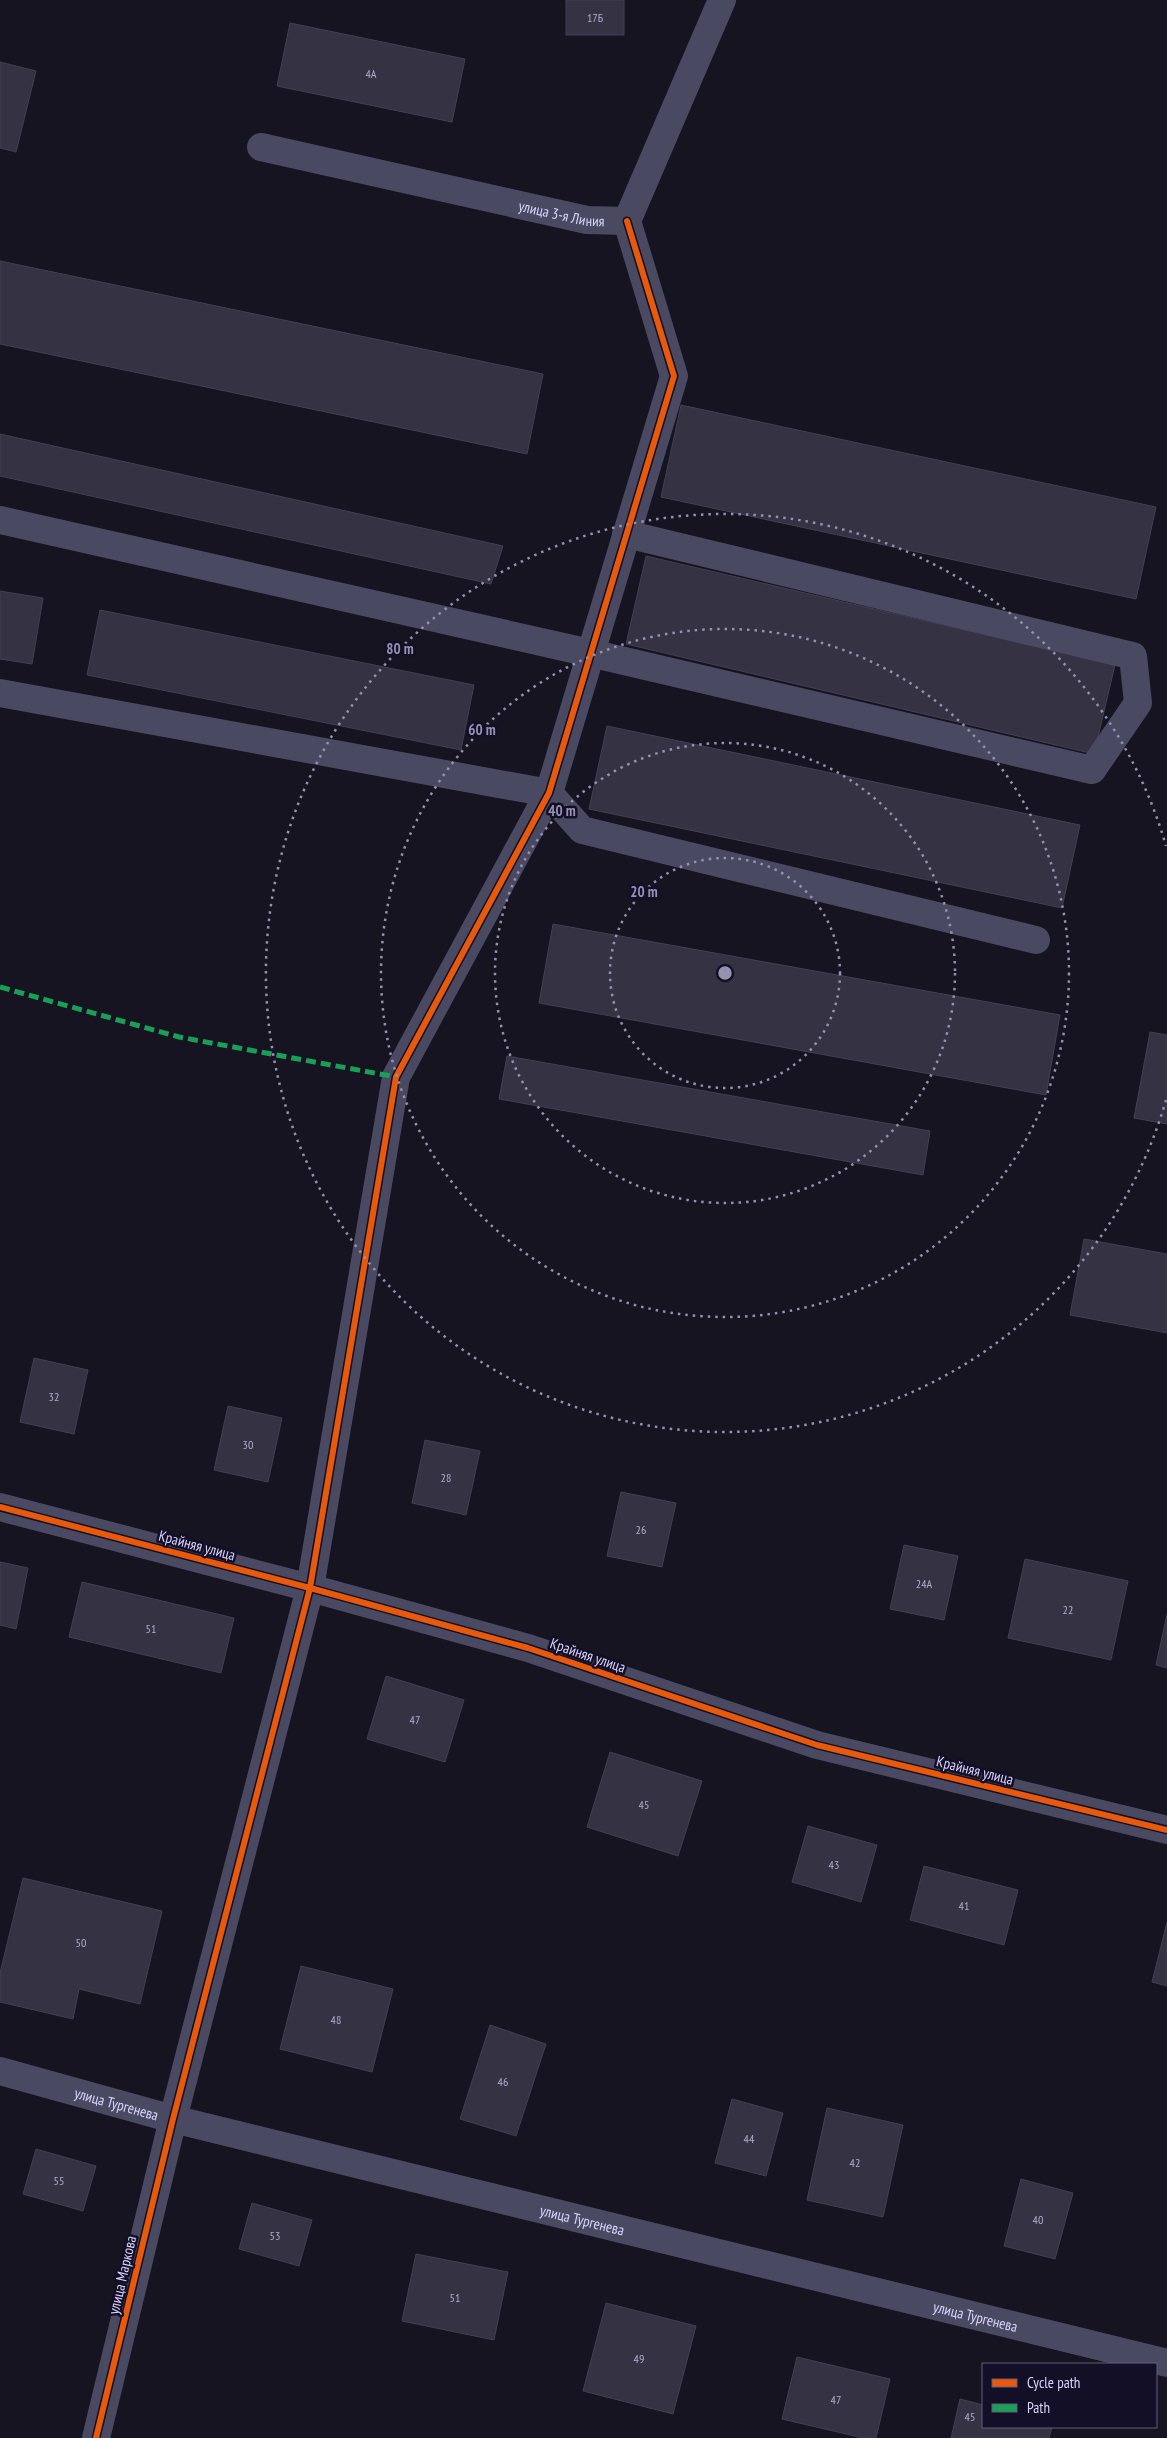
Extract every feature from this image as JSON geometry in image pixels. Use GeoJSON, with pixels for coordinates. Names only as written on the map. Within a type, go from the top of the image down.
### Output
{"type":"FeatureCollection","features":[{"type":"Feature","properties":{"kind":"street"},"geometry":{"type":"LineString","coordinates":[[627,221],[722,0]]}},
{"type":"Feature","properties":{"kind":"street","name":"улица 3-я Линия"},"geometry":{"type":"LineString","coordinates":[[261,147],[586,220],[627,221]]}},
{"type":"Feature","properties":{"kind":"street","name":"улица Маркова"},"geometry":{"type":"LineString","coordinates":[[96,2438],[173,2118],[310,1588],[396,1077],[549,793],[674,376],[627,221]]}},
{"type":"Feature","properties":{"kind":"street"},"geometry":{"type":"LineString","coordinates":[[0,520],[590,653],[1092,770],[1138,703],[1133,656],[626,534]]}},
{"type":"Feature","properties":{"kind":"street"},"geometry":{"type":"LineString","coordinates":[[0,693],[549,793],[582,830],[1036,940]]}},
{"type":"Feature","properties":{"kind":"street","name":"Крайняя улица"},"geometry":{"type":"LineString","coordinates":[[0,1506],[528,1648],[817,1745],[1167,1830]]}},
{"type":"Feature","properties":{"kind":"street","name":"улица Тургенева"},"geometry":{"type":"LineString","coordinates":[[0,2072],[173,2118],[1167,2363]]}},
{"type":"Feature","properties":{"kind":"building"},"geometry":{"type":"Polygon","coordinates":[[[566,0],[624,0],[624,35],[566,35],[566,0]]]}},
{"type":"Feature","properties":{"kind":"building"},"geometry":{"type":"Polygon","coordinates":[[[290,23],[465,59],[452,122],[277,86],[290,23]]]}},
{"type":"Feature","properties":{"kind":"building"},"geometry":{"type":"Polygon","coordinates":[[[0,62],[36,71],[16,152],[0,148],[0,62]]]}},
{"type":"Feature","properties":{"kind":"building"},"geometry":{"type":"Polygon","coordinates":[[[0,261],[543,374],[527,454],[0,344],[0,261]]]}},
{"type":"Feature","properties":{"kind":"building"},"geometry":{"type":"Polygon","coordinates":[[[681,405],[1156,507],[1136,599],[661,497],[681,405]]]}},
{"type":"Feature","properties":{"kind":"building"},"geometry":{"type":"Polygon","coordinates":[[[0,434],[503,546],[491,584],[0,476],[0,434]]]}},
{"type":"Feature","properties":{"kind":"building"},"geometry":{"type":"Polygon","coordinates":[[[646,556],[1115,665],[1094,754],[626,644],[646,556]]]}},
{"type":"Feature","properties":{"kind":"building"},"geometry":{"type":"Polygon","coordinates":[[[0,591],[43,598],[32,664],[0,659],[0,591]]]}},
{"type":"Feature","properties":{"kind":"building"},"geometry":{"type":"Polygon","coordinates":[[[100,610],[474,685],[461,750],[87,675],[100,610]]]}},
{"type":"Feature","properties":{"kind":"building"},"geometry":{"type":"Polygon","coordinates":[[[607,726],[1080,825],[1062,908],[589,809],[607,726]]]}},
{"type":"Feature","properties":{"kind":"building"},"geometry":{"type":"Polygon","coordinates":[[[553,924],[1060,1015],[1046,1095],[539,1003],[553,924]]]}},
{"type":"Feature","properties":{"kind":"building"},"geometry":{"type":"Polygon","coordinates":[[[1150,1032],[1167,1035],[1167,1124],[1134,1118],[1150,1032]]]}},
{"type":"Feature","properties":{"kind":"building"},"geometry":{"type":"Polygon","coordinates":[[[507,1056],[930,1131],[923,1175],[499,1099],[507,1056]]]}},
{"type":"Feature","properties":{"kind":"building"},"geometry":{"type":"Polygon","coordinates":[[[1084,1239],[1167,1254],[1167,1333],[1070,1315],[1084,1239]]]}},
{"type":"Feature","properties":{"kind":"building"},"geometry":{"type":"Polygon","coordinates":[[[34,1358],[88,1370],[74,1434],[20,1422],[34,1358]]]}},
{"type":"Feature","properties":{"kind":"building"},"geometry":{"type":"Polygon","coordinates":[[[228,1406],[282,1418],[268,1482],[214,1470],[228,1406]]]}},
{"type":"Feature","properties":{"kind":"building"},"geometry":{"type":"Polygon","coordinates":[[[425,1440],[480,1451],[466,1515],[412,1503],[425,1440]]]}},
{"type":"Feature","properties":{"kind":"building"},"geometry":{"type":"Polygon","coordinates":[[[621,1492],[676,1503],[662,1567],[607,1556],[621,1492]]]}},
{"type":"Feature","properties":{"kind":"building"},"geometry":{"type":"Polygon","coordinates":[[[904,1545],[958,1556],[944,1620],[890,1609],[904,1545]]]}},
{"type":"Feature","properties":{"kind":"building"},"geometry":{"type":"Polygon","coordinates":[[[1025,1559],[1128,1581],[1111,1660],[1008,1638],[1025,1559]]]}},
{"type":"Feature","properties":{"kind":"building"},"geometry":{"type":"Polygon","coordinates":[[[0,1562],[28,1568],[16,1629],[0,1625],[0,1562]]]}},
{"type":"Feature","properties":{"kind":"building"},"geometry":{"type":"Polygon","coordinates":[[[82,1582],[234,1618],[221,1673],[69,1637],[82,1582]]]}},
{"type":"Feature","properties":{"kind":"building"},"geometry":{"type":"Polygon","coordinates":[[[1167,1614],[1167,1668],[1156,1665],[1167,1614]]]}},
{"type":"Feature","properties":{"kind":"building"},"geometry":{"type":"Polygon","coordinates":[[[386,1676],[464,1700],[445,1762],[367,1739],[386,1676]]]}},
{"type":"Feature","properties":{"kind":"building"},"geometry":{"type":"Polygon","coordinates":[[[610,1752],[702,1781],[678,1856],[587,1827],[610,1752]]]}},
{"type":"Feature","properties":{"kind":"building"},"geometry":{"type":"Polygon","coordinates":[[[808,1826],[877,1845],[861,1902],[792,1882],[808,1826]]]}},
{"type":"Feature","properties":{"kind":"building"},"geometry":{"type":"Polygon","coordinates":[[[924,1866],[1018,1890],[1004,1945],[910,1920],[924,1866]]]}},
{"type":"Feature","properties":{"kind":"building"},"geometry":{"type":"Polygon","coordinates":[[[23,1878],[162,1911],[140,2004],[79,1989],[73,2019],[0,2002],[0,1973],[23,1878]]]}},
{"type":"Feature","properties":{"kind":"building"},"geometry":{"type":"Polygon","coordinates":[[[1167,1922],[1167,1986],[1152,1982],[1167,1922]]]}},
{"type":"Feature","properties":{"kind":"building"},"geometry":{"type":"Polygon","coordinates":[[[301,1966],[393,1989],[372,2072],[280,2049],[301,1966]]]}},
{"type":"Feature","properties":{"kind":"building"},"geometry":{"type":"Polygon","coordinates":[[[490,2025],[546,2044],[516,2136],[460,2119],[490,2025]]]}},
{"type":"Feature","properties":{"kind":"building"},"geometry":{"type":"Polygon","coordinates":[[[732,2099],[783,2113],[766,2176],[715,2163],[732,2099]]]}},
{"type":"Feature","properties":{"kind":"building"},"geometry":{"type":"Polygon","coordinates":[[[827,2108],[903,2125],[883,2217],[807,2200],[827,2108]]]}},
{"type":"Feature","properties":{"kind":"building"},"geometry":{"type":"Polygon","coordinates":[[[36,2149],[96,2166],[83,2211],[23,2194],[36,2149]]]}},
{"type":"Feature","properties":{"kind":"building"},"geometry":{"type":"Polygon","coordinates":[[[1021,2179],[1073,2193],[1055,2259],[1004,2246],[1021,2179]]]}},
{"type":"Feature","properties":{"kind":"building"},"geometry":{"type":"Polygon","coordinates":[[[252,2203],[312,2220],[299,2266],[239,2249],[252,2203]]]}},
{"type":"Feature","properties":{"kind":"building"},"geometry":{"type":"Polygon","coordinates":[[[416,2254],[508,2272],[494,2340],[402,2321],[416,2254]]]}},
{"type":"Feature","properties":{"kind":"building"},"geometry":{"type":"Polygon","coordinates":[[[606,2303],[696,2326],[673,2414],[583,2391],[606,2303]]]}},
{"type":"Feature","properties":{"kind":"building"},"geometry":{"type":"Polygon","coordinates":[[[797,2357],[890,2379],[876,2438],[863,2438],[782,2419],[797,2357]]]}},
{"type":"Feature","properties":{"kind":"building"},"geometry":{"type":"Polygon","coordinates":[[[960,2399],[982,2405],[982,2428],[1052,2428],[1049,2438],[951,2438],[960,2399]]]}},
{"type":"Feature","properties":{"kind":"marked path"},"geometry":{"type":"LineString","coordinates":[[0,987],[179,1037],[396,1077]]}},
{"type":"Feature","properties":{"kind":"cycle path"},"geometry":{"type":"LineString","coordinates":[[96,2438],[173,2119],[310,1588],[396,1077],[549,793],[674,376],[627,221]]}},
{"type":"Feature","properties":{"kind":"cycle path"},"geometry":{"type":"LineString","coordinates":[[0,1507],[310,1588],[528,1648],[817,1745],[1167,1830]]}}]}
